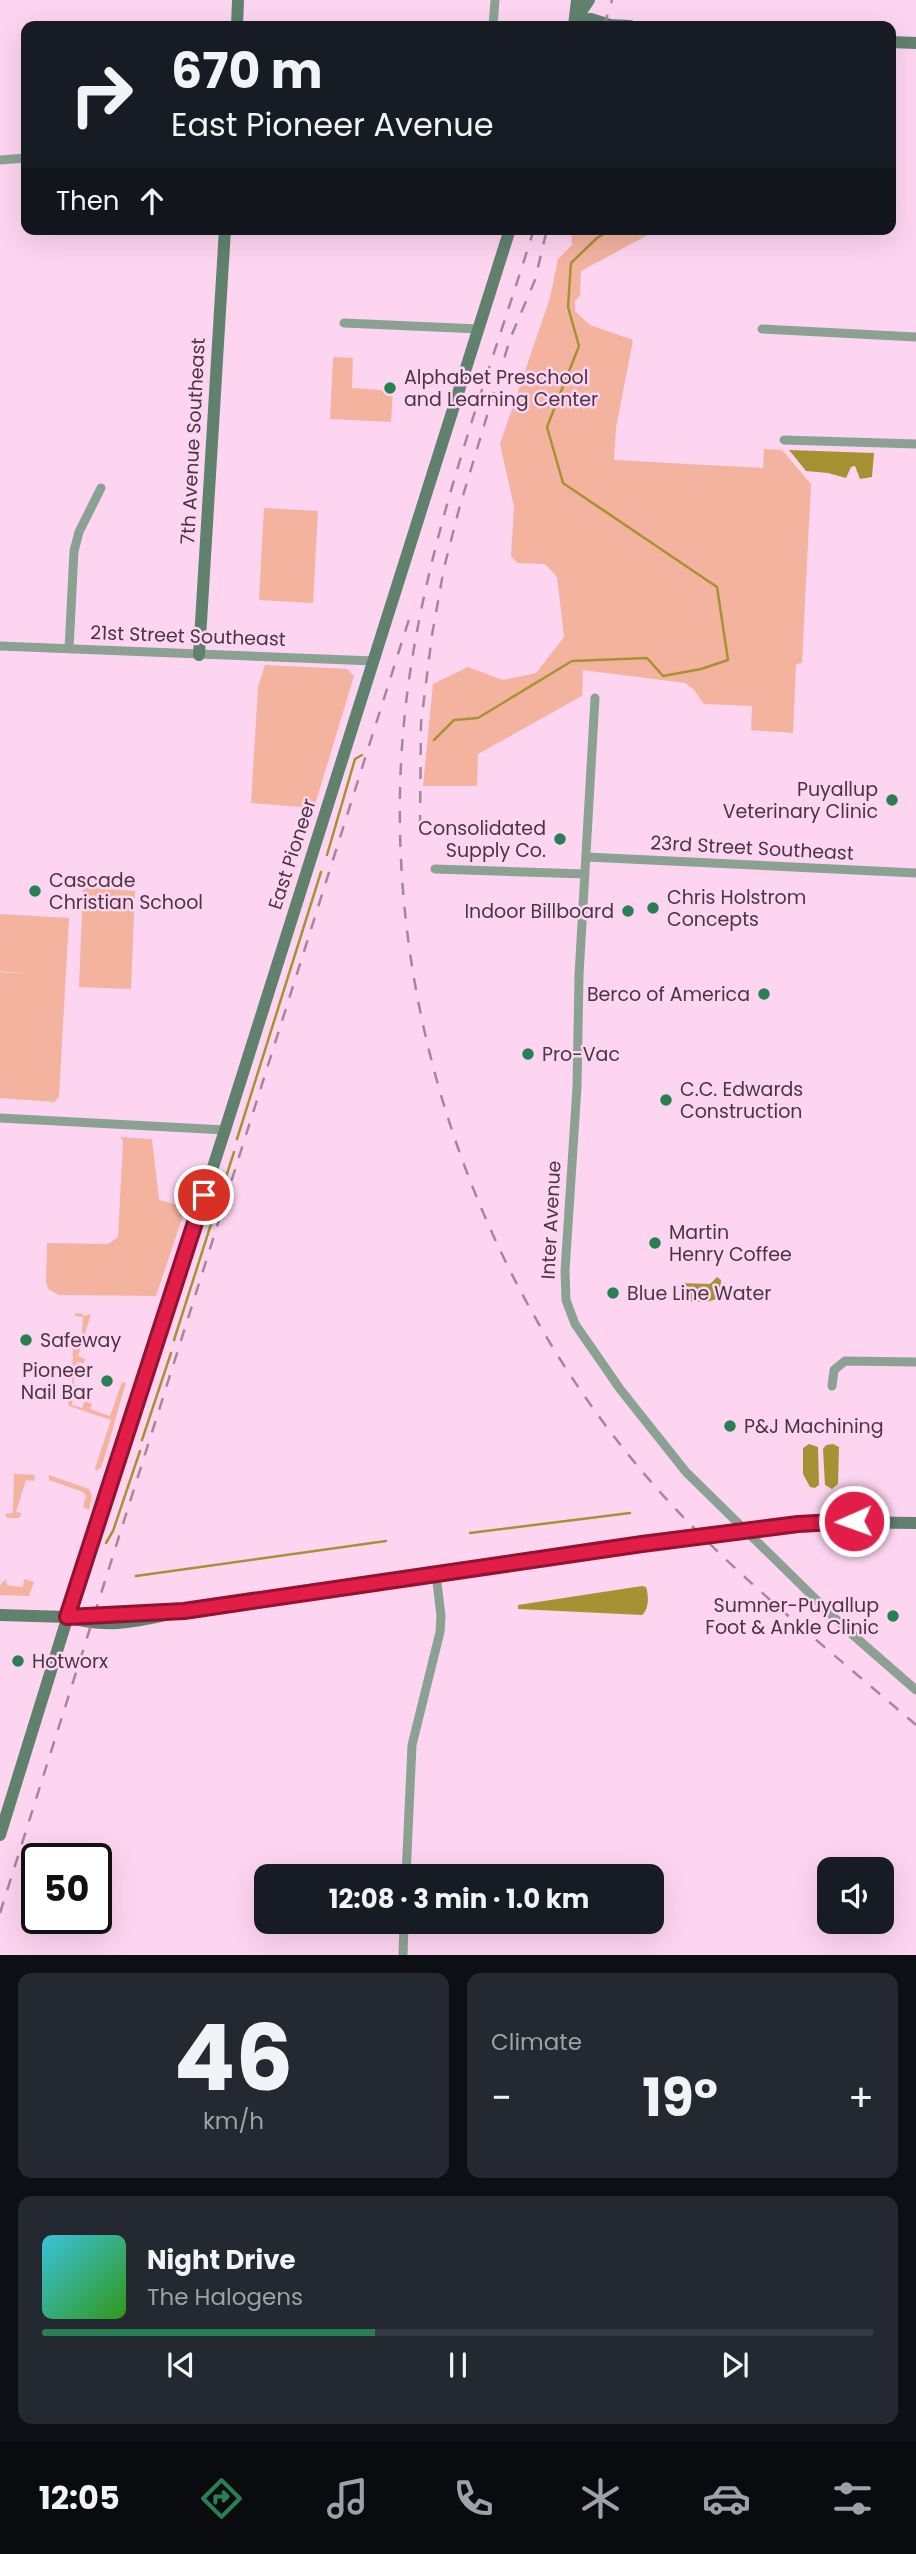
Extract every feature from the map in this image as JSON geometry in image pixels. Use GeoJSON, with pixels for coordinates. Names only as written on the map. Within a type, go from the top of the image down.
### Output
{"type":"FeatureCollection","features":[{"type":"Feature","properties":{"kind":"street"},"geometry":{"type":"LineString","coordinates":[[237,21],[238,0]]}},
{"type":"Feature","properties":{"kind":"street"},"geometry":{"type":"LineString","coordinates":[[493,21],[495,0]]}},
{"type":"Feature","properties":{"kind":"street"},"geometry":{"type":"LineString","coordinates":[[577,0],[578,21]]}},
{"type":"Feature","properties":{"kind":"street"},"geometry":{"type":"LineString","coordinates":[[579,21],[589,0]]}},
{"type":"Feature","properties":{"kind":"street"},"geometry":{"type":"LineString","coordinates":[[896,42],[916,43]]}},
{"type":"Feature","properties":{"kind":"street"},"geometry":{"type":"LineString","coordinates":[[0,160],[21,158]]}},
{"type":"Feature","properties":{"kind":"street","name":"7th Avenue Southeast"},"geometry":{"type":"LineString","coordinates":[[200,655],[225,235]]}},
{"type":"Feature","properties":{"kind":"street","name":"East Pioneer"},"geometry":{"type":"LineString","coordinates":[[67,1617],[225,1130],[508,235]]}},
{"type":"Feature","properties":{"kind":"street"},"geometry":{"type":"LineString","coordinates":[[344,323],[479,329]]}},
{"type":"Feature","properties":{"kind":"street"},"geometry":{"type":"LineString","coordinates":[[762,329],[916,337]]}},
{"type":"Feature","properties":{"kind":"street"},"geometry":{"type":"LineString","coordinates":[[784,440],[916,444]]}},
{"type":"Feature","properties":{"kind":"street"},"geometry":{"type":"LineString","coordinates":[[69,649],[74,551],[79,532],[101,488]]}},
{"type":"Feature","properties":{"kind":"street","name":"21st Street Southeast"},"geometry":{"type":"LineString","coordinates":[[0,646],[374,661]]}},
{"type":"Feature","properties":{"kind":"street","name":"Inter Avenue"},"geometry":{"type":"LineString","coordinates":[[595,698],[579,975],[577,1087],[565,1271],[565,1293],[570,1314],[606,1370],[686,1472],[845,1628],[916,1690]]}},
{"type":"Feature","properties":{"kind":"street","name":"23rd Street Southeast"},"geometry":{"type":"LineString","coordinates":[[587,857],[916,873]]}},
{"type":"Feature","properties":{"kind":"street"},"geometry":{"type":"LineString","coordinates":[[435,869],[586,874]]}},
{"type":"Feature","properties":{"kind":"street"},"geometry":{"type":"LineString","coordinates":[[0,1118],[225,1130]]}},
{"type":"Feature","properties":{"kind":"street"},"geometry":{"type":"LineString","coordinates":[[832,1386],[833,1374],[839,1364],[855,1360],[916,1362]]}},
{"type":"Feature","properties":{"kind":"street"},"geometry":{"type":"LineString","coordinates":[[0,1615],[67,1617],[91,1624],[117,1624],[184,1611],[798,1524],[828,1521],[916,1523]]}},
{"type":"Feature","properties":{"kind":"street"},"geometry":{"type":"LineString","coordinates":[[407,1864],[412,1745],[440,1632],[436,1574]]}},
{"type":"Feature","properties":{"kind":"street"},"geometry":{"type":"LineString","coordinates":[[0,1835],[67,1617]]}},
{"type":"Feature","properties":{"kind":"street"},"geometry":{"type":"LineString","coordinates":[[403,1955],[404,1934]]}},
{"type":"Feature","properties":{"kind":"shaded area"},"geometry":{"type":"Polygon","coordinates":[[[571,235],[648,235],[581,271],[580,296],[575,301],[575,311],[590,325],[633,340],[616,428],[614,460],[763,468],[764,449],[782,450],[811,484],[802,663],[796,664],[793,733],[751,730],[752,706],[704,704],[685,683],[583,670],[582,696],[478,754],[477,786],[423,786],[433,684],[468,667],[503,680],[536,673],[564,637],[557,577],[545,564],[517,563],[511,556],[514,507],[500,444],[550,298],[558,259],[572,245],[571,235]]]}},
{"type":"Feature","properties":{"kind":"shaded area"},"geometry":{"type":"Polygon","coordinates":[[[333,357],[353,358],[352,388],[393,391],[391,422],[330,419],[333,357]]]}},
{"type":"Feature","properties":{"kind":"shaded area"},"geometry":{"type":"Polygon","coordinates":[[[789,450],[874,453],[872,477],[860,479],[855,466],[851,467],[846,478],[806,471],[789,450]]]}},
{"type":"Feature","properties":{"kind":"shaded area"},"geometry":{"type":"Polygon","coordinates":[[[264,508],[318,511],[313,603],[259,600],[264,508]]]}},
{"type":"Feature","properties":{"kind":"shaded area"},"geometry":{"type":"Polygon","coordinates":[[[265,665],[347,669],[354,676],[314,808],[251,803],[258,687],[265,665]]]}},
{"type":"Feature","properties":{"kind":"shaded area"},"geometry":{"type":"Polygon","coordinates":[[[83,887],[135,891],[131,989],[79,987],[83,887]]]}},
{"type":"Feature","properties":{"kind":"shaded area"},"geometry":{"type":"Polygon","coordinates":[[[0,914],[69,918],[59,1097],[54,1102],[0,1098],[0,972],[26,974],[0,971],[0,914]]]}},
{"type":"Feature","properties":{"kind":"shaded area"},"geometry":{"type":"Polygon","coordinates":[[[120,1137],[152,1139],[159,1200],[186,1207],[156,1296],[59,1295],[48,1289],[46,1282],[47,1243],[108,1244],[118,1237],[123,1141],[120,1137]]]}},
{"type":"Feature","properties":{"kind":"shaded area"},"geometry":{"type":"Polygon","coordinates":[[[717,1277],[721,1280],[720,1296],[716,1299],[694,1302],[680,1296],[681,1283],[710,1284],[717,1277]]]}},
{"type":"Feature","properties":{"kind":"shaded area"},"geometry":{"type":"Polygon","coordinates":[[[75,1313],[84,1316],[91,1314],[78,1356],[85,1359],[84,1363],[77,1362],[73,1385],[80,1386],[77,1389],[72,1386],[73,1346],[81,1346],[83,1317],[75,1316],[75,1313]]]}},
{"type":"Feature","properties":{"kind":"shaded area"},"geometry":{"type":"Polygon","coordinates":[[[122,1382],[126,1383],[108,1446],[101,1468],[96,1471],[111,1420],[69,1406],[67,1399],[73,1398],[72,1405],[82,1408],[85,1401],[92,1404],[90,1409],[110,1416],[122,1382]]]}},
{"type":"Feature","properties":{"kind":"shaded area"},"geometry":{"type":"Polygon","coordinates":[[[809,1444],[818,1447],[819,1485],[815,1488],[810,1487],[803,1474],[803,1448],[809,1444]]]}},
{"type":"Feature","properties":{"kind":"shaded area"},"geometry":{"type":"Polygon","coordinates":[[[826,1445],[839,1447],[838,1484],[832,1489],[825,1485],[823,1449],[826,1445]]]}},
{"type":"Feature","properties":{"kind":"shaded area"},"geometry":{"type":"Polygon","coordinates":[[[7,1473],[35,1475],[34,1481],[26,1480],[16,1512],[22,1513],[19,1518],[7,1518],[5,1514],[13,1513],[14,1474],[7,1473]]]}},
{"type":"Feature","properties":{"kind":"shaded area"},"geometry":{"type":"Polygon","coordinates":[[[49,1475],[89,1489],[92,1496],[89,1510],[83,1507],[86,1496],[83,1492],[49,1480],[49,1475]]]}},
{"type":"Feature","properties":{"kind":"shaded area"},"geometry":{"type":"Polygon","coordinates":[[[6,1579],[7,1585],[23,1587],[24,1579],[34,1582],[29,1596],[0,1595],[0,1585],[6,1579]]]}},
{"type":"Feature","properties":{"kind":"shaded area"},"geometry":{"type":"Polygon","coordinates":[[[646,1587],[648,1598],[642,1615],[518,1609],[518,1605],[646,1587]]]}},
{"type":"Feature","properties":{"kind":"waterway"},"geometry":{"type":"LineString","coordinates":[[434,740],[454,720],[478,718],[572,661],[647,658],[663,676],[701,669],[728,660],[717,587],[563,483],[547,427],[579,346],[568,307],[571,263],[602,235]]}},
{"type":"Feature","properties":{"kind":"waterway"},"geometry":{"type":"LineString","coordinates":[[327,855],[355,759],[362,755]]}},
{"type":"Feature","properties":{"kind":"waterway"},"geometry":{"type":"LineString","coordinates":[[237,1139],[321,872]]}},
{"type":"Feature","properties":{"kind":"waterway"},"geometry":{"type":"LineString","coordinates":[[174,1340],[234,1152]]}},
{"type":"Feature","properties":{"kind":"waterway"},"geometry":{"type":"LineString","coordinates":[[142,1440],[171,1353]]}},
{"type":"Feature","properties":{"kind":"waterway"},"geometry":{"type":"LineString","coordinates":[[106,1543],[113,1531],[140,1451]]}},
{"type":"Feature","properties":{"kind":"waterway"},"geometry":{"type":"LineString","coordinates":[[470,1533],[630,1513]]}},
{"type":"Feature","properties":{"kind":"waterway"},"geometry":{"type":"LineString","coordinates":[[136,1576],[386,1541]]}},
{"type":"Feature","properties":{"kind":"railway"},"geometry":{"type":"LineString","coordinates":[[606,21],[612,0]]}},
{"type":"Feature","properties":{"kind":"railway"},"geometry":{"type":"LineString","coordinates":[[532,235],[445,513],[430,570],[408,687],[400,797],[404,907],[421,1017],[450,1124],[489,1227],[540,1325],[600,1418],[670,1503],[728,1562],[916,1725]]}},
{"type":"Feature","properties":{"kind":"railway"},"geometry":{"type":"LineString","coordinates":[[420,827],[421,723],[444,568],[510,339],[535,280],[546,235]]}},
{"type":"Feature","properties":{"kind":"railway"},"geometry":{"type":"LineString","coordinates":[[0,1913],[411,613]]}},
{"type":"Feature","properties":{"kind":"place","name":"Alphabet Preschool and Learning Center"},"geometry":{"type":"Point","coordinates":[390,388]}},
{"type":"Feature","properties":{"kind":"place","name":"Puyallup Veterinary Clinic"},"geometry":{"type":"Point","coordinates":[892,800]}},
{"type":"Feature","properties":{"kind":"place","name":"Consolidated Supply Co."},"geometry":{"type":"Point","coordinates":[560,839]}},
{"type":"Feature","properties":{"kind":"place","name":"Cascade Christian School"},"geometry":{"type":"Point","coordinates":[35,891]}},
{"type":"Feature","properties":{"kind":"place","name":"Chris Holstrom Concepts"},"geometry":{"type":"Point","coordinates":[653,908]}},
{"type":"Feature","properties":{"kind":"place","name":"Indoor Billboard"},"geometry":{"type":"Point","coordinates":[628,911]}},
{"type":"Feature","properties":{"kind":"place","name":"Berco of America"},"geometry":{"type":"Point","coordinates":[764,994]}},
{"type":"Feature","properties":{"kind":"place","name":"Pro-Vac"},"geometry":{"type":"Point","coordinates":[528,1054]}},
{"type":"Feature","properties":{"kind":"place","name":"C.C. Edwards Construction"},"geometry":{"type":"Point","coordinates":[666,1100]}},
{"type":"Feature","properties":{"kind":"place","name":"Martin Henry Coffee"},"geometry":{"type":"Point","coordinates":[655,1243]}},
{"type":"Feature","properties":{"kind":"place","name":"Blue Line Water"},"geometry":{"type":"Point","coordinates":[613,1293]}},
{"type":"Feature","properties":{"kind":"place","name":"Safeway"},"geometry":{"type":"Point","coordinates":[26,1340]}},
{"type":"Feature","properties":{"kind":"place","name":"Pioneer Nail Bar"},"geometry":{"type":"Point","coordinates":[107,1381]}},
{"type":"Feature","properties":{"kind":"place","name":"P&J Machining"},"geometry":{"type":"Point","coordinates":[730,1426]}},
{"type":"Feature","properties":{"kind":"place","name":"Sumner-Puyallup Foot & Ankle Clinic"},"geometry":{"type":"Point","coordinates":[893,1616]}},
{"type":"Feature","properties":{"kind":"place","name":"Hotworx"},"geometry":{"type":"Point","coordinates":[18,1661]}},
{"type":"Feature","properties":{"kind":"route"},"geometry":{"type":"LineString","coordinates":[[204,1195],[67,1617],[184,1611],[642,1544],[798,1524],[854,1521]]}}]}
